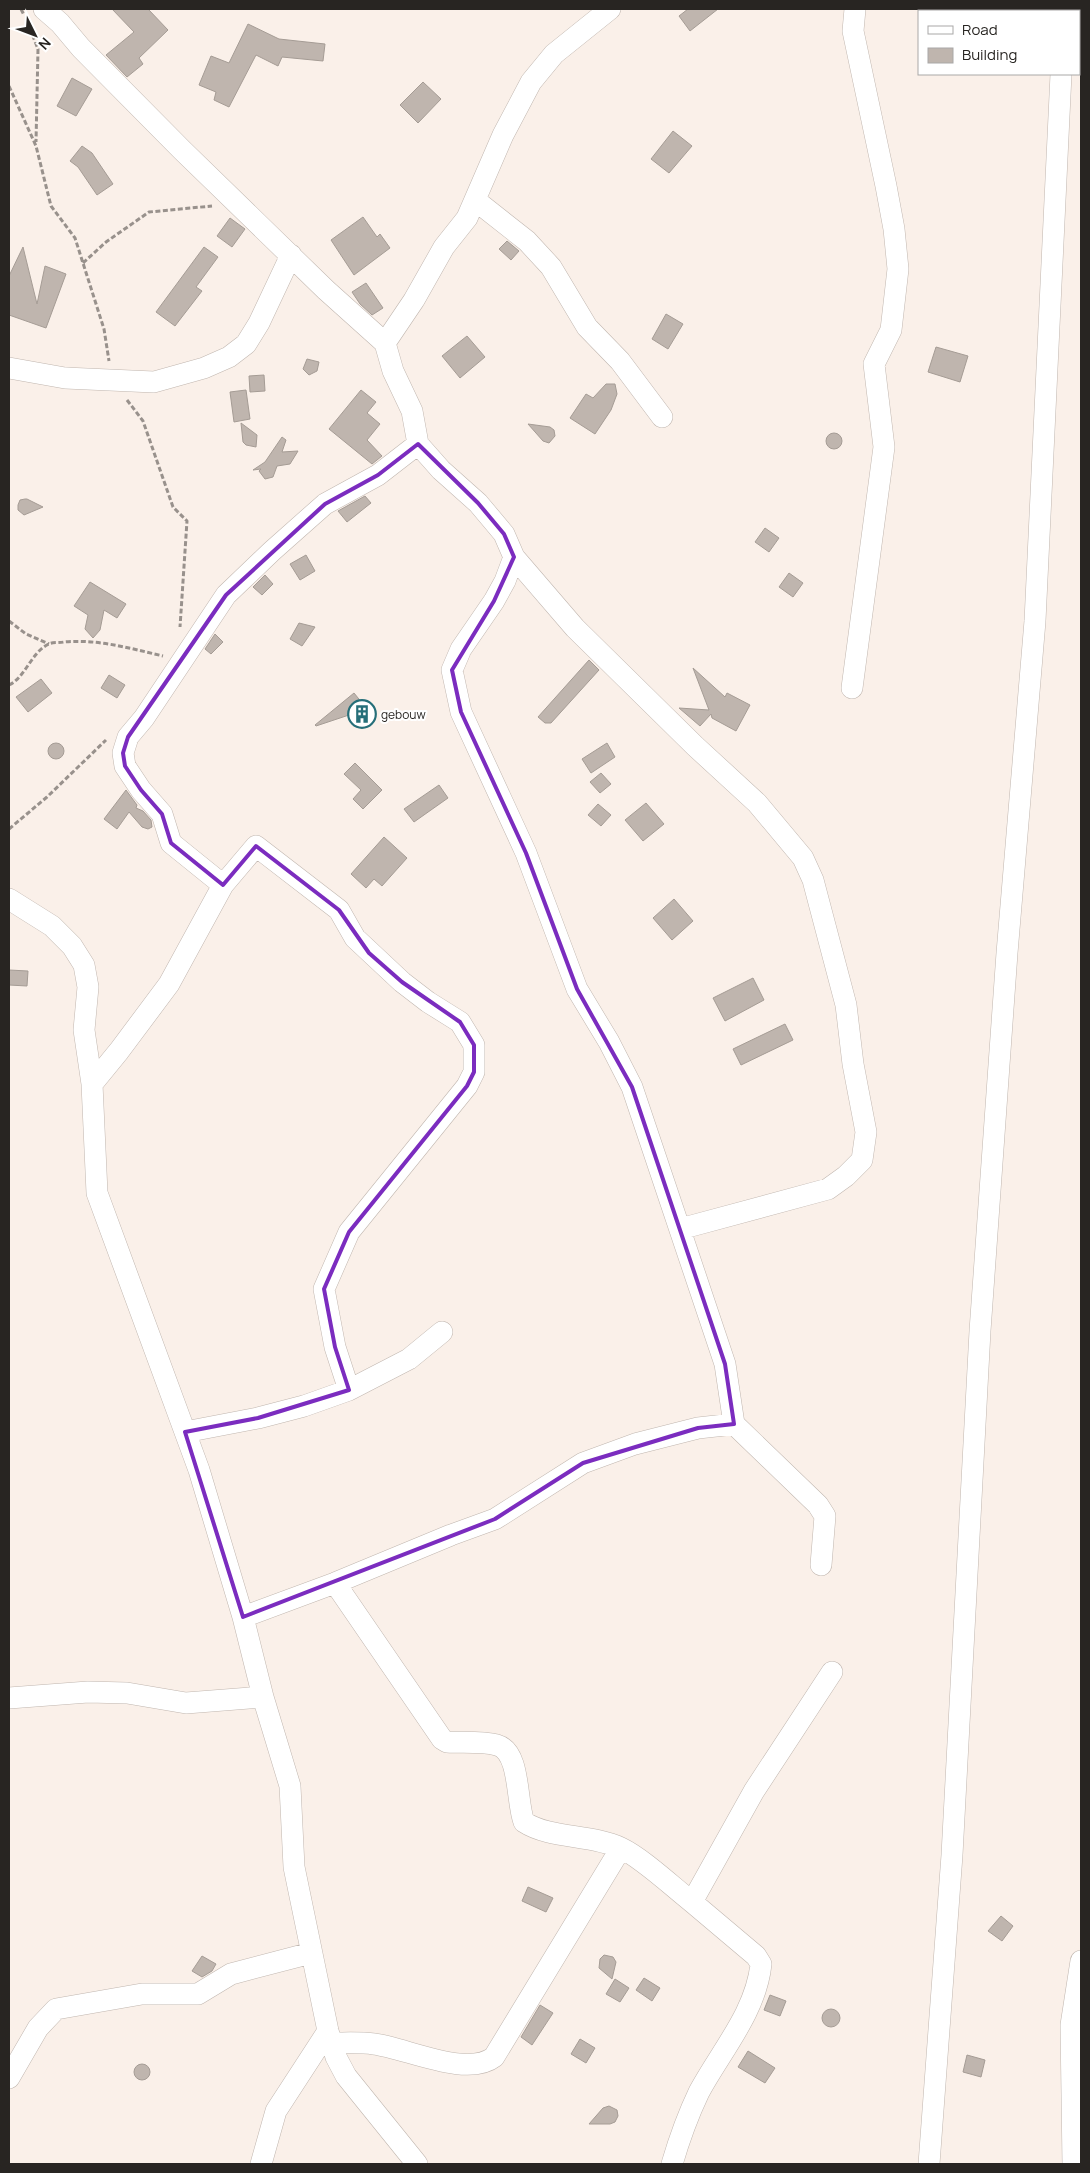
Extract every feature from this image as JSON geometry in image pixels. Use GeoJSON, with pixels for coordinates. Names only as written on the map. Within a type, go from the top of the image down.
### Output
{"type":"FeatureCollection","features":[{"type":"Feature","properties":{"kind":"street"},"geometry":{"type":"LineString","coordinates":[[44,9],[60,23],[80,48],[182,150],[385,344],[393,371],[412,411],[418,444],[441,470],[478,503],[504,534],[514,557],[575,628],[695,746],[757,803],[803,858],[813,880],[846,1005],[853,1064],[866,1132],[862,1160],[846,1176],[828,1189],[680,1229]]}},
{"type":"Feature","properties":{"kind":"street"},"geometry":{"type":"LineString","coordinates":[[385,344],[414,300],[444,247],[467,218],[503,135],[531,82],[554,54],[610,9]]}},
{"type":"Feature","properties":{"kind":"street"},"geometry":{"type":"LineString","coordinates":[[852,688],[884,447],[874,364],[891,330],[898,269],[891,212],[854,30],[855,9]]}},
{"type":"Feature","properties":{"kind":"street"},"geometry":{"type":"LineString","coordinates":[[930,2164],[952,1855],[980,1321],[1008,943],[1035,621],[1061,75]]}},
{"type":"Feature","properties":{"kind":"street"},"geometry":{"type":"LineString","coordinates":[[475,200],[527,241],[551,267],[587,327],[620,361],[662,417]]}},
{"type":"Feature","properties":{"kind":"street"},"geometry":{"type":"LineString","coordinates":[[9,368],[65,378],[154,382],[204,368],[230,357],[246,344],[259,323],[291,254]]}},
{"type":"Feature","properties":{"kind":"street"},"geometry":{"type":"LineString","coordinates":[[223,885],[171,843],[162,814],[141,790],[125,766],[123,753],[128,737],[144,718],[226,595],[325,504],[378,475],[418,444]]}},
{"type":"Feature","properties":{"kind":"street"},"geometry":{"type":"LineString","coordinates":[[514,557],[505,581],[461,650],[452,670],[461,712],[526,853],[577,988],[609,1042],[632,1087],[725,1364],[734,1424],[818,1505],[824,1516],[821,1565]]}},
{"type":"Feature","properties":{"kind":"street"},"geometry":{"type":"LineString","coordinates":[[92,1084],[169,984],[223,885],[256,846],[339,910],[355,938],[408,987],[460,1022],[474,1045],[474,1072],[468,1086],[349,1232],[324,1289],[335,1347],[349,1390]]}},
{"type":"Feature","properties":{"kind":"street"},"geometry":{"type":"LineString","coordinates":[[9,899],[52,926],[72,946],[84,965],[88,987],[84,1030],[92,1084],[97,1193],[199,1470],[243,1617],[290,1786],[294,1867],[330,2037],[336,2057],[346,2076],[417,2164]]}},
{"type":"Feature","properties":{"kind":"street"},"geometry":{"type":"LineString","coordinates":[[185,1432],[258,1418],[304,1406],[349,1390],[409,1358],[442,1332]]}},
{"type":"Feature","properties":{"kind":"street"},"geometry":{"type":"LineString","coordinates":[[243,1617],[495,1519],[583,1463],[635,1444],[698,1428],[734,1424]]}},
{"type":"Feature","properties":{"kind":"street"},"geometry":{"type":"LineString","coordinates":[[335,1582],[442,1739],[447,1742],[499,1746],[507,1752],[513,1761],[519,1811],[524,1822],[538,1829],[590,1839],[622,1848],[692,1902],[756,1956],[761,1964],[754,1997],[699,2093],[678,2141],[672,2164]]}},
{"type":"Feature","properties":{"kind":"street"},"geometry":{"type":"LineString","coordinates":[[692,1902],[754,1791],[832,1672]]}},
{"type":"Feature","properties":{"kind":"street"},"geometry":{"type":"LineString","coordinates":[[9,1698],[88,1692],[127,1693],[186,1704],[264,1697]]}},
{"type":"Feature","properties":{"kind":"street"},"geometry":{"type":"LineString","coordinates":[[330,2037],[375,2044],[440,2060],[473,2065],[486,2063],[494,2057],[622,1848]]}},
{"type":"Feature","properties":{"kind":"street"},"geometry":{"type":"LineString","coordinates":[[9,2078],[38,2028],[56,2009],[142,1994],[198,1994],[232,1974],[311,1954]]}},
{"type":"Feature","properties":{"kind":"street"},"geometry":{"type":"LineString","coordinates":[[1073,2164],[1071,2025],[1081,1961]]}},
{"type":"Feature","properties":{"kind":"street"},"geometry":{"type":"LineString","coordinates":[[261,2164],[276,2111],[330,2037]]}},
{"type":"Feature","properties":{"kind":"path"},"geometry":{"type":"LineString","coordinates":[[20,9],[38,49],[36,146]]}},
{"type":"Feature","properties":{"kind":"path"},"geometry":{"type":"LineString","coordinates":[[83,262],[106,242],[149,212],[237,202]]}},
{"type":"Feature","properties":{"kind":"path"},"geometry":{"type":"LineString","coordinates":[[9,621],[26,634],[49,644],[86,640],[114,644],[181,660]]}},
{"type":"Feature","properties":{"kind":"path"},"geometry":{"type":"LineString","coordinates":[[9,685],[16,682],[38,653],[49,644]]}},
{"type":"Feature","properties":{"kind":"path"},"geometry":{"type":"LineString","coordinates":[[9,829],[47,797],[108,738]]}},
{"type":"Feature","properties":{"kind":"highlighted area"},"geometry":{"type":"Polygon","coordinates":[[[418,444],[478,503],[504,534],[514,557],[494,601],[452,670],[461,712],[526,853],[577,989],[632,1087],[725,1364],[734,1424],[698,1428],[583,1463],[495,1519],[243,1617],[185,1432],[258,1418],[349,1390],[335,1347],[324,1289],[349,1232],[467,1086],[474,1072],[474,1045],[460,1022],[402,982],[369,953],[339,910],[256,846],[223,885],[171,843],[162,814],[141,790],[125,766],[123,753],[128,737],[226,595],[325,504],[378,475],[418,444]]]}},
{"type":"Feature","properties":{"kind":"building"},"geometry":{"type":"Polygon","coordinates":[[[112,9],[148,9],[168,30],[139,58],[143,64],[127,77],[106,55],[134,32],[112,9]]]}},
{"type":"Feature","properties":{"kind":"building"},"geometry":{"type":"Polygon","coordinates":[[[688,9],[718,9],[690,31],[679,16],[688,9]]]}},
{"type":"Feature","properties":{"kind":"building"},"geometry":{"type":"Polygon","coordinates":[[[248,24],[279,39],[325,44],[323,61],[282,57],[278,66],[256,55],[229,107],[214,100],[216,92],[199,85],[211,56],[229,63],[248,24]]]}},
{"type":"Feature","properties":{"kind":"building"},"geometry":{"type":"Polygon","coordinates":[[[72,78],[92,89],[76,116],[57,106],[72,78]]]}},
{"type":"Feature","properties":{"kind":"building"},"geometry":{"type":"Polygon","coordinates":[[[423,82],[441,99],[418,123],[400,105],[423,82]]]}},
{"type":"Feature","properties":{"kind":"building"},"geometry":{"type":"Polygon","coordinates":[[[673,131],[692,146],[669,173],[651,159],[673,131]]]}},
{"type":"Feature","properties":{"kind":"building"},"geometry":{"type":"Polygon","coordinates":[[[82,146],[92,153],[113,184],[97,195],[78,167],[70,161],[82,146]]]}},
{"type":"Feature","properties":{"kind":"building"},"geometry":{"type":"Polygon","coordinates":[[[363,217],[377,237],[380,234],[390,248],[354,275],[331,240],[363,217]]]}},
{"type":"Feature","properties":{"kind":"building"},"geometry":{"type":"Polygon","coordinates":[[[230,218],[245,229],[232,247],[217,236],[230,218]]]}},
{"type":"Feature","properties":{"kind":"building"},"geometry":{"type":"Polygon","coordinates":[[[507,241],[519,251],[511,260],[499,249],[507,241]]]}},
{"type":"Feature","properties":{"kind":"building"},"geometry":{"type":"Polygon","coordinates":[[[23,247],[37,304],[45,266],[66,274],[46,328],[9,315],[9,276],[23,247]]]}},
{"type":"Feature","properties":{"kind":"building"},"geometry":{"type":"Polygon","coordinates":[[[204,247],[218,257],[196,287],[202,291],[175,326],[156,312],[204,247]]]}},
{"type":"Feature","properties":{"kind":"building"},"geometry":{"type":"Polygon","coordinates":[[[366,283],[383,308],[372,315],[360,304],[352,292],[366,283]]]}},
{"type":"Feature","properties":{"kind":"building"},"geometry":{"type":"Polygon","coordinates":[[[666,314],[683,324],[668,349],[652,339],[666,314]]]}},
{"type":"Feature","properties":{"kind":"building"},"geometry":{"type":"Polygon","coordinates":[[[467,336],[485,357],[460,378],[442,356],[467,336]]]}},
{"type":"Feature","properties":{"kind":"building"},"geometry":{"type":"Polygon","coordinates":[[[936,347],[968,356],[960,382],[928,372],[936,347]]]}},
{"type":"Feature","properties":{"kind":"building"},"geometry":{"type":"Polygon","coordinates":[[[307,359],[319,362],[317,371],[309,375],[303,369],[307,359]]]}},
{"type":"Feature","properties":{"kind":"building"},"geometry":{"type":"Polygon","coordinates":[[[264,375],[265,391],[250,392],[249,376],[264,375]]]}},
{"type":"Feature","properties":{"kind":"building"},"geometry":{"type":"Polygon","coordinates":[[[606,384],[615,384],[617,394],[611,410],[595,434],[570,418],[586,394],[593,398],[606,384]]]}},
{"type":"Feature","properties":{"kind":"building"},"geometry":{"type":"Polygon","coordinates":[[[246,390],[250,419],[234,422],[230,392],[246,390]]]}},
{"type":"Feature","properties":{"kind":"building"},"geometry":{"type":"Polygon","coordinates":[[[361,390],[376,402],[367,413],[380,424],[367,440],[382,456],[372,464],[329,429],[361,390]]]}},
{"type":"Feature","properties":{"kind":"building"},"geometry":{"type":"Polygon","coordinates":[[[241,423],[257,435],[256,447],[246,445],[243,442],[241,423]]]}},
{"type":"Feature","properties":{"kind":"building"},"geometry":{"type":"Polygon","coordinates":[[[528,424],[550,427],[554,430],[555,436],[549,443],[543,441],[528,424]]]}},
{"type":"Feature","properties":{"kind":"building"},"geometry":{"type":"Polygon","coordinates":[[[834,433],[840,435],[842,441],[840,447],[834,449],[828,447],[826,441],[828,435],[834,433]]]}},
{"type":"Feature","properties":{"kind":"building"},"geometry":{"type":"Polygon","coordinates":[[[282,437],[286,440],[282,452],[298,451],[290,464],[277,466],[273,477],[265,479],[259,471],[261,469],[253,470],[265,462],[282,437]]]}},
{"type":"Feature","properties":{"kind":"building"},"geometry":{"type":"Polygon","coordinates":[[[365,496],[371,503],[347,522],[338,511],[365,496]]]}},
{"type":"Feature","properties":{"kind":"building"},"geometry":{"type":"Polygon","coordinates":[[[27,499],[43,507],[24,515],[18,510],[18,505],[20,500],[27,499]]]}},
{"type":"Feature","properties":{"kind":"building"},"geometry":{"type":"Polygon","coordinates":[[[765,528],[779,538],[769,552],[755,542],[765,528]]]}},
{"type":"Feature","properties":{"kind":"building"},"geometry":{"type":"Polygon","coordinates":[[[306,555],[315,571],[300,580],[290,564],[306,555]]]}},
{"type":"Feature","properties":{"kind":"building"},"geometry":{"type":"Polygon","coordinates":[[[789,573],[803,583],[793,597],[779,587],[789,573]]]}},
{"type":"Feature","properties":{"kind":"building"},"geometry":{"type":"Polygon","coordinates":[[[265,575],[273,584],[262,595],[253,587],[265,575]]]}},
{"type":"Feature","properties":{"kind":"building"},"geometry":{"type":"Polygon","coordinates":[[[90,582],[126,604],[117,618],[104,610],[100,630],[93,638],[85,629],[88,615],[74,606],[90,582]]]}},
{"type":"Feature","properties":{"kind":"building"},"geometry":{"type":"Polygon","coordinates":[[[299,623],[315,627],[302,646],[290,639],[299,623]]]}},
{"type":"Feature","properties":{"kind":"building"},"geometry":{"type":"Polygon","coordinates":[[[215,634],[223,642],[211,654],[205,649],[215,634]]]}},
{"type":"Feature","properties":{"kind":"building"},"geometry":{"type":"Polygon","coordinates":[[[589,660],[599,670],[551,723],[545,723],[538,717],[589,660]]]}},
{"type":"Feature","properties":{"kind":"building"},"geometry":{"type":"Polygon","coordinates":[[[693,668],[725,697],[727,693],[750,705],[736,731],[712,718],[711,714],[700,726],[679,708],[709,710],[693,668]]]}},
{"type":"Feature","properties":{"kind":"building"},"geometry":{"type":"Polygon","coordinates":[[[109,675],[125,685],[117,698],[101,688],[109,675]]]}},
{"type":"Feature","properties":{"kind":"building"},"geometry":{"type":"Polygon","coordinates":[[[41,679],[52,693],[28,712],[16,697],[41,679]]]}},
{"type":"Feature","properties":{"kind":"building"},"geometry":{"type":"Polygon","coordinates":[[[354,693],[367,709],[315,725],[354,693]]]}},
{"type":"Feature","properties":{"kind":"building"},"geometry":{"type":"Polygon","coordinates":[[[53,743],[59,743],[64,748],[62,757],[53,759],[48,754],[48,748],[53,743]]]}},
{"type":"Feature","properties":{"kind":"building"},"geometry":{"type":"Polygon","coordinates":[[[607,743],[615,757],[591,773],[582,759],[607,743]]]}},
{"type":"Feature","properties":{"kind":"building"},"geometry":{"type":"Polygon","coordinates":[[[355,763],[382,790],[363,809],[353,799],[361,790],[344,774],[355,763]]]}},
{"type":"Feature","properties":{"kind":"building"},"geometry":{"type":"Polygon","coordinates":[[[601,773],[611,784],[600,793],[590,782],[601,773]]]}},
{"type":"Feature","properties":{"kind":"building"},"geometry":{"type":"Polygon","coordinates":[[[439,785],[448,798],[414,822],[404,809],[439,785]]]}},
{"type":"Feature","properties":{"kind":"building"},"geometry":{"type":"Polygon","coordinates":[[[126,790],[137,805],[136,808],[143,811],[151,820],[152,827],[148,829],[142,827],[129,812],[117,829],[104,819],[126,790]]]}},
{"type":"Feature","properties":{"kind":"building"},"geometry":{"type":"Polygon","coordinates":[[[646,803],[664,824],[643,841],[625,820],[646,803]]]}},
{"type":"Feature","properties":{"kind":"building"},"geometry":{"type":"Polygon","coordinates":[[[598,804],[611,815],[601,826],[588,815],[598,804]]]}},
{"type":"Feature","properties":{"kind":"building"},"geometry":{"type":"Polygon","coordinates":[[[384,837],[407,858],[382,886],[374,879],[366,888],[351,874],[384,837]]]}},
{"type":"Feature","properties":{"kind":"building"},"geometry":{"type":"Polygon","coordinates":[[[674,899],[693,921],[672,940],[653,918],[674,899]]]}},
{"type":"Feature","properties":{"kind":"building"},"geometry":{"type":"Polygon","coordinates":[[[9,970],[28,971],[27,986],[9,985],[9,970]]]}},
{"type":"Feature","properties":{"kind":"building"},"geometry":{"type":"Polygon","coordinates":[[[753,978],[764,1000],[725,1021],[713,998],[753,978]]]}},
{"type":"Feature","properties":{"kind":"building"},"geometry":{"type":"Polygon","coordinates":[[[785,1024],[793,1040],[741,1065],[733,1049],[785,1024]]]}},
{"type":"Feature","properties":{"kind":"building"},"geometry":{"type":"Polygon","coordinates":[[[528,1887],[553,1898],[546,1912],[522,1901],[528,1887]]]}},
{"type":"Feature","properties":{"kind":"building"},"geometry":{"type":"Polygon","coordinates":[[[1001,1916],[1013,1926],[1002,1941],[988,1931],[1001,1916]]]}},
{"type":"Feature","properties":{"kind":"building"},"geometry":{"type":"Polygon","coordinates":[[[604,1955],[613,1957],[616,1962],[612,1979],[599,1968],[600,1959],[604,1955]]]}},
{"type":"Feature","properties":{"kind":"building"},"geometry":{"type":"Polygon","coordinates":[[[202,1956],[216,1964],[212,1971],[202,1977],[192,1971],[202,1956]]]}},
{"type":"Feature","properties":{"kind":"building"},"geometry":{"type":"Polygon","coordinates":[[[644,1978],[660,1988],[652,2001],[636,1990],[644,1978]]]}},
{"type":"Feature","properties":{"kind":"building"},"geometry":{"type":"Polygon","coordinates":[[[615,1979],[629,1988],[620,2002],[606,1994],[615,1979]]]}},
{"type":"Feature","properties":{"kind":"building"},"geometry":{"type":"Polygon","coordinates":[[[770,1995],[786,2001],[780,2016],[764,2010],[770,1995]]]}},
{"type":"Feature","properties":{"kind":"building"},"geometry":{"type":"Polygon","coordinates":[[[540,2005],[553,2013],[532,2045],[521,2037],[540,2005]]]}},
{"type":"Feature","properties":{"kind":"building"},"geometry":{"type":"Polygon","coordinates":[[[827,2009],[835,2009],[840,2014],[838,2025],[827,2027],[822,2022],[822,2014],[827,2009]]]}},
{"type":"Feature","properties":{"kind":"building"},"geometry":{"type":"Polygon","coordinates":[[[580,2039],[595,2048],[586,2063],[571,2054],[580,2039]]]}},
{"type":"Feature","properties":{"kind":"building"},"geometry":{"type":"Polygon","coordinates":[[[748,2051],[775,2068],[765,2083],[738,2067],[748,2051]]]}},
{"type":"Feature","properties":{"kind":"building"},"geometry":{"type":"Polygon","coordinates":[[[967,2055],[985,2060],[981,2077],[963,2072],[967,2055]]]}},
{"type":"Feature","properties":{"kind":"building"},"geometry":{"type":"Polygon","coordinates":[[[142,2064],[150,2072],[142,2080],[134,2072],[142,2064]]]}},
{"type":"Feature","properties":{"kind":"building"},"geometry":{"type":"Polygon","coordinates":[[[609,2106],[617,2110],[618,2116],[615,2122],[610,2124],[589,2124],[603,2108],[609,2106]]]}},
{"type":"Feature","properties":{"kind":"place","name":"gebouw"},"geometry":{"type":"Point","coordinates":[362,714]}}]}
